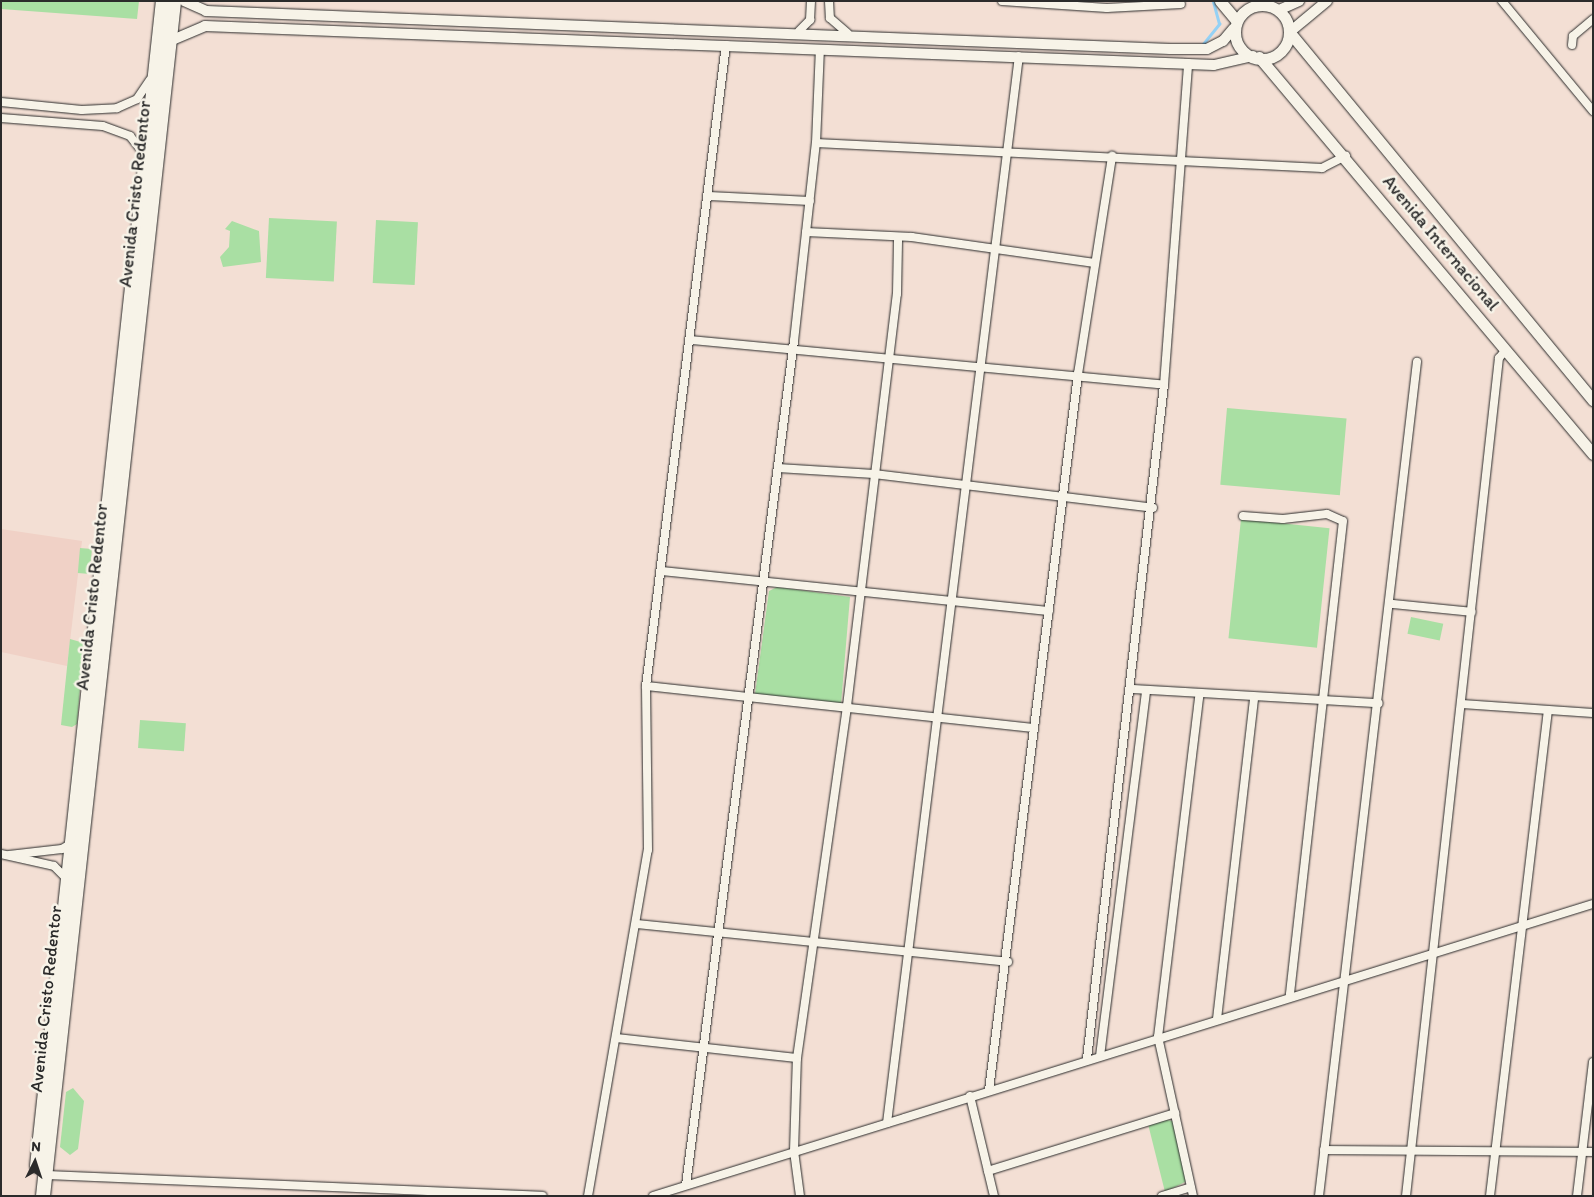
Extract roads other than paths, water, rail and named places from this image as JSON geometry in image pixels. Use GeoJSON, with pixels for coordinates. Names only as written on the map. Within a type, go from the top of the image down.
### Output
{"type":"FeatureCollection","features":[{"type":"Feature","properties":{"kind":"highway","name":"Avenida Cristo Redentor"},"geometry":{"type":"LineString","coordinates":[[34,1196],[163,1]]}},
{"type":"Feature","properties":{"kind":"highway","name":"Avenida Cristo Redentor"},"geometry":{"type":"LineString","coordinates":[[43,1196],[174,1]]}},
{"type":"Feature","properties":{"kind":"main road"},"geometry":{"type":"LineString","coordinates":[[184,1],[206,11],[799,31],[1200,49],[1223,41],[1234,24],[1250,10],[1260,5],[1278,10],[1299,1]]}},
{"type":"Feature","properties":{"kind":"main road"},"geometry":{"type":"LineString","coordinates":[[1220,1],[1234,24],[1236,44],[1256,56]]}},
{"type":"Feature","properties":{"kind":"main road"},"geometry":{"type":"LineString","coordinates":[[170,42],[205,26],[507,36],[1214,65],[1279,51],[1291,32],[1327,1]]}},
{"type":"Feature","properties":{"kind":"main road"},"geometry":{"type":"LineString","coordinates":[[1278,10],[1291,32]]}},
{"type":"Feature","properties":{"kind":"main road"},"geometry":{"type":"LineString","coordinates":[[205,26],[206,11]]}},
{"type":"Feature","properties":{"kind":"main road"},"geometry":{"type":"LineString","coordinates":[[507,22],[507,36]]}},
{"type":"Feature","properties":{"kind":"main road"},"geometry":{"type":"LineString","coordinates":[[739,45],[741,29]]}},
{"type":"Feature","properties":{"kind":"main road","name":"Avenida Internacional"},"geometry":{"type":"LineString","coordinates":[[1291,32],[1593,400]]}},
{"type":"Feature","properties":{"kind":"main road"},"geometry":{"type":"LineString","coordinates":[[897,52],[899,36]]}},
{"type":"Feature","properties":{"kind":"main road","name":"Avenida Internacional"},"geometry":{"type":"LineString","coordinates":[[1256,56],[1346,156],[1593,454]]}},
{"type":"Feature","properties":{"kind":"street"},"geometry":{"type":"LineString","coordinates":[[799,31],[810,20],[811,1]]}},
{"type":"Feature","properties":{"kind":"street"},"geometry":{"type":"LineString","coordinates":[[829,1],[830,18],[847,33]]}},
{"type":"Feature","properties":{"kind":"street"},"geometry":{"type":"LineString","coordinates":[[1002,1],[1107,8],[1181,4]]}},
{"type":"Feature","properties":{"kind":"street"},"geometry":{"type":"LineString","coordinates":[[1502,1],[1593,111]]}},
{"type":"Feature","properties":{"kind":"street"},"geometry":{"type":"LineString","coordinates":[[1572,45],[1573,36],[1593,19]]}},
{"type":"Feature","properties":{"kind":"street"},"geometry":{"type":"LineString","coordinates":[[588,1196],[648,850],[646,686],[709,196],[726,45]]}},
{"type":"Feature","properties":{"kind":"street"},"geometry":{"type":"LineString","coordinates":[[686,1185],[749,696],[762,580],[793,350],[816,143],[820,49]]}},
{"type":"Feature","properties":{"kind":"street"},"geometry":{"type":"LineString","coordinates":[[887,1123],[906,950],[939,718],[952,600],[984,370],[1007,152],[1020,56]]}},
{"type":"Feature","properties":{"kind":"street"},"geometry":{"type":"LineString","coordinates":[[1087,1059],[1133,689],[1152,508],[1164,385],[1188,64]]}},
{"type":"Feature","properties":{"kind":"street"},"geometry":{"type":"LineString","coordinates":[[1,102],[82,110],[130,105],[145,91],[156,67]]}},
{"type":"Feature","properties":{"kind":"street"},"geometry":{"type":"LineString","coordinates":[[57,109],[62,116],[57,122]]}},
{"type":"Feature","properties":{"kind":"street"},"geometry":{"type":"LineString","coordinates":[[82,110],[73,116],[82,125]]}},
{"type":"Feature","properties":{"kind":"street"},"geometry":{"type":"LineString","coordinates":[[1,118],[57,122],[121,132],[137,143],[147,160]]}},
{"type":"Feature","properties":{"kind":"street"},"geometry":{"type":"LineString","coordinates":[[816,143],[1112,156],[1322,168],[1346,156]]}},
{"type":"Feature","properties":{"kind":"street"},"geometry":{"type":"LineString","coordinates":[[990,1090],[1008,962],[1062,496],[1094,263],[1112,156]]}},
{"type":"Feature","properties":{"kind":"street"},"geometry":{"type":"LineString","coordinates":[[709,196],[810,202]]}},
{"type":"Feature","properties":{"kind":"street"},"geometry":{"type":"LineString","coordinates":[[806,232],[898,240],[912,237],[1094,263]]}},
{"type":"Feature","properties":{"kind":"street"},"geometry":{"type":"LineString","coordinates":[[800,1196],[794,1151],[797,1058],[847,706],[889,360],[898,240]]}},
{"type":"Feature","properties":{"kind":"street"},"geometry":{"type":"LineString","coordinates":[[691,340],[984,370],[1078,374],[1164,385]]}},
{"type":"Feature","properties":{"kind":"street"},"geometry":{"type":"LineString","coordinates":[[1406,1196],[1499,358],[1506,350]]}},
{"type":"Feature","properties":{"kind":"street"},"geometry":{"type":"LineString","coordinates":[[1319,1196],[1342,981],[1392,604],[1417,362]]}},
{"type":"Feature","properties":{"kind":"street"},"geometry":{"type":"LineString","coordinates":[[778,468],[874,474],[969,484],[1152,508]]}},
{"type":"Feature","properties":{"kind":"street"},"geometry":{"type":"LineString","coordinates":[[1243,516],[1283,519],[1327,514],[1343,521],[1290,995]]}},
{"type":"Feature","properties":{"kind":"street"},"geometry":{"type":"LineString","coordinates":[[660,571],[1049,610]]}},
{"type":"Feature","properties":{"kind":"street"},"geometry":{"type":"LineString","coordinates":[[1392,604],[1472,612]]}},
{"type":"Feature","properties":{"kind":"street"},"geometry":{"type":"LineString","coordinates":[[646,686],[847,706],[1034,728]]}},
{"type":"Feature","properties":{"kind":"street"},"geometry":{"type":"LineString","coordinates":[[1133,689],[1146,692],[1199,696],[1324,700],[1379,704]]}},
{"type":"Feature","properties":{"kind":"street"},"geometry":{"type":"LineString","coordinates":[[1100,1056],[1146,692]]}},
{"type":"Feature","properties":{"kind":"street"},"geometry":{"type":"LineString","coordinates":[[1193,1196],[1158,1037],[1199,696]]}},
{"type":"Feature","properties":{"kind":"street"},"geometry":{"type":"LineString","coordinates":[[1217,1019],[1254,699]]}},
{"type":"Feature","properties":{"kind":"street"},"geometry":{"type":"LineString","coordinates":[[1462,704],[1548,711],[1593,712]]}},
{"type":"Feature","properties":{"kind":"street"},"geometry":{"type":"LineString","coordinates":[[1490,1196],[1548,711]]}},
{"type":"Feature","properties":{"kind":"street"},"geometry":{"type":"LineString","coordinates":[[5,854],[62,849],[73,842]]}},
{"type":"Feature","properties":{"kind":"street"},"geometry":{"type":"LineString","coordinates":[[5,854],[54,866],[68,881]]}},
{"type":"Feature","properties":{"kind":"street"},"geometry":{"type":"LineString","coordinates":[[653,1196],[1290,995],[1342,981],[1593,904]]}},
{"type":"Feature","properties":{"kind":"street"},"geometry":{"type":"LineString","coordinates":[[636,924],[719,929],[1008,962]]}},
{"type":"Feature","properties":{"kind":"street"},"geometry":{"type":"LineString","coordinates":[[616,1038],[797,1058]]}},
{"type":"Feature","properties":{"kind":"street"},"geometry":{"type":"LineString","coordinates":[[1577,1196],[1593,1062]]}},
{"type":"Feature","properties":{"kind":"street"},"geometry":{"type":"LineString","coordinates":[[970,1096],[994,1196]]}},
{"type":"Feature","properties":{"kind":"street"},"geometry":{"type":"LineString","coordinates":[[988,1171],[1175,1113]]}},
{"type":"Feature","properties":{"kind":"street"},"geometry":{"type":"LineString","coordinates":[[1324,1150],[1593,1152]]}},
{"type":"Feature","properties":{"kind":"street"},"geometry":{"type":"LineString","coordinates":[[45,1175],[395,1192],[543,1196]]}},
{"type":"Feature","properties":{"kind":"street"},"geometry":{"type":"LineString","coordinates":[[1162,1196],[1191,1187]]}},
{"type":"Feature","properties":{"kind":"waterway"},"geometry":{"type":"LineString","coordinates":[[1203,44],[1219,24],[1213,1]]}}]}
